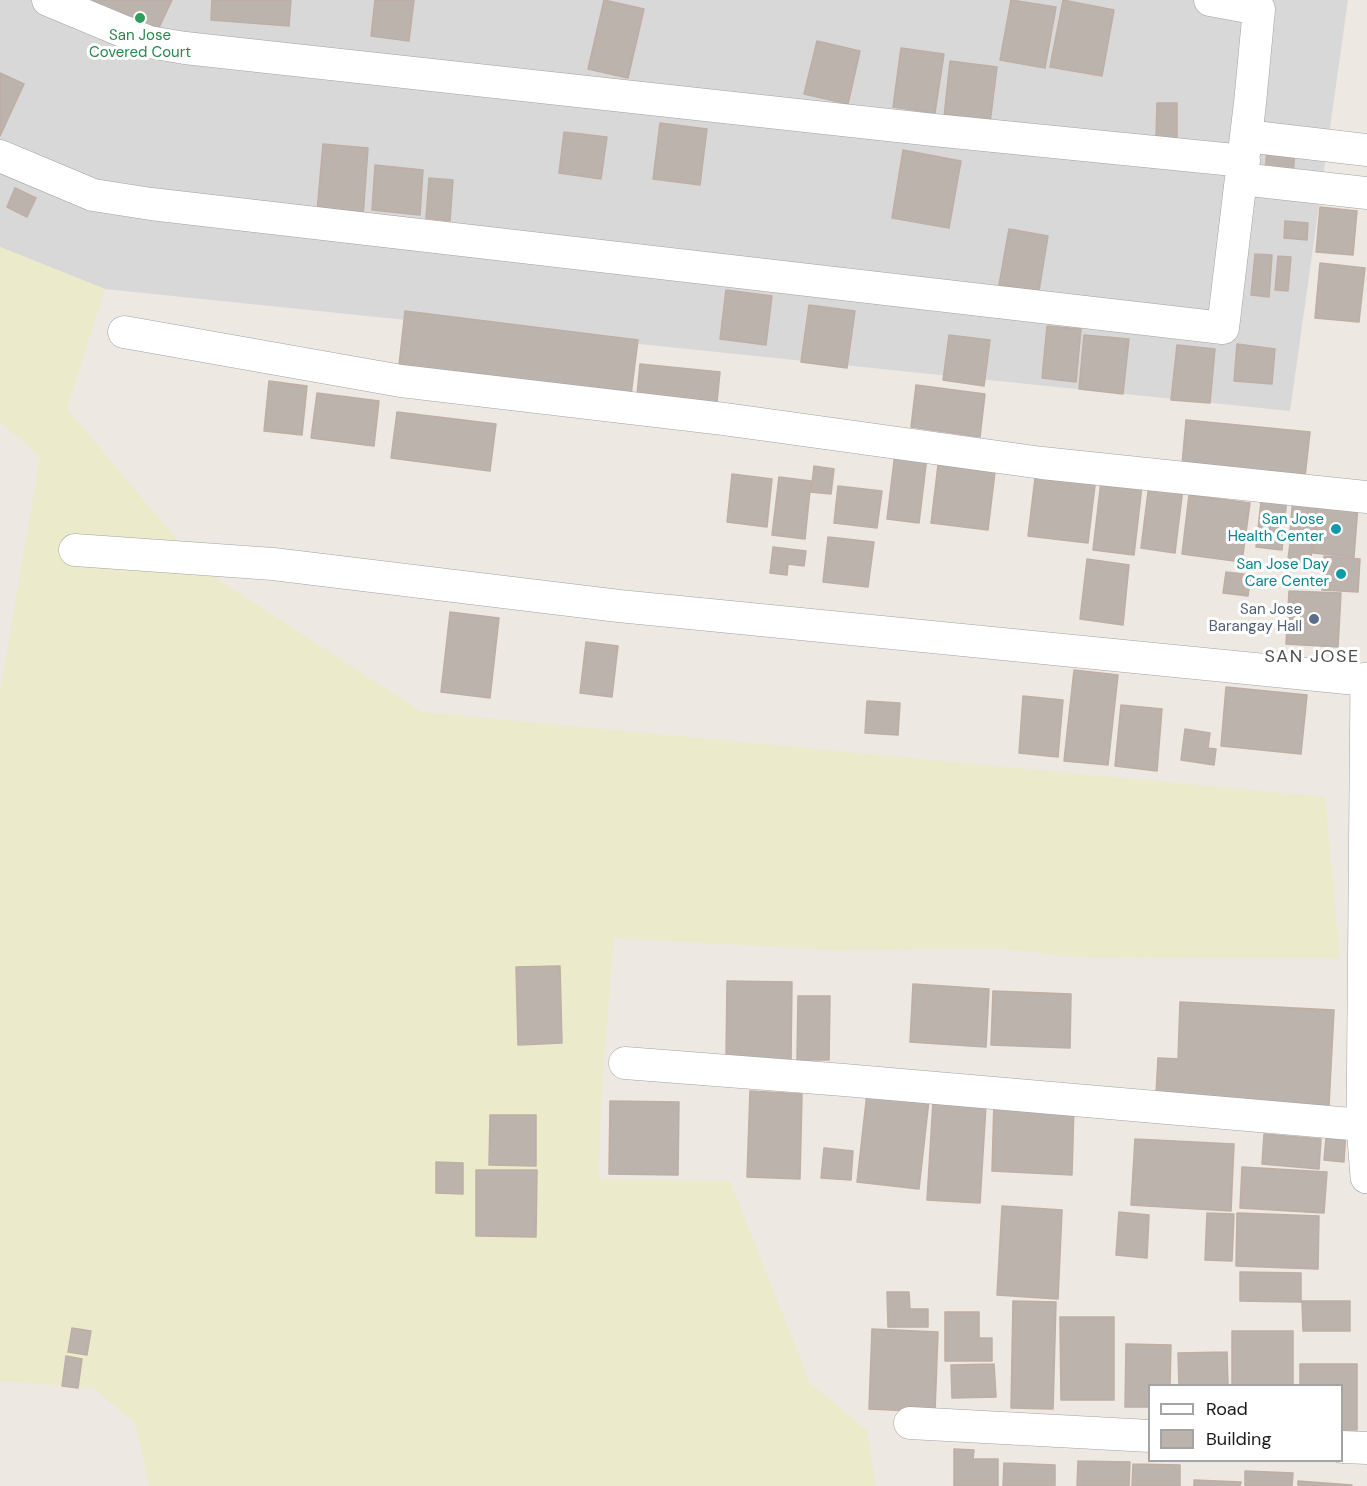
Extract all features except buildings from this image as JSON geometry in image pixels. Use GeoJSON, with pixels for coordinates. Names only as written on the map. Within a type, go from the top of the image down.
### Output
{"type":"FeatureCollection","features":[{"type":"Feature","properties":{"kind":"street"},"geometry":{"type":"LineString","coordinates":[[48,0],[148,42],[185,48],[934,130],[1244,159],[1367,150]]}},
{"type":"Feature","properties":{"kind":"street"},"geometry":{"type":"LineString","coordinates":[[0,156],[93,195],[151,204],[1223,328],[1244,159],[1259,9],[1210,0]]}},
{"type":"Feature","properties":{"kind":"street"},"geometry":{"type":"LineString","coordinates":[[1244,159],[1367,193]]}},
{"type":"Feature","properties":{"kind":"street"},"geometry":{"type":"LineString","coordinates":[[124,332],[401,381],[724,419],[1041,463],[1367,497]]}},
{"type":"Feature","properties":{"kind":"street"},"geometry":{"type":"LineString","coordinates":[[75,550],[273,564],[619,606],[1367,679],[1363,1125],[1367,1177]]}},
{"type":"Feature","properties":{"kind":"street"},"geometry":{"type":"LineString","coordinates":[[625,1063],[1363,1125]]}},
{"type":"Feature","properties":{"kind":"street"},"geometry":{"type":"LineString","coordinates":[[910,1424],[1148,1436]]}},
{"type":"Feature","properties":{"kind":"street"},"geometry":{"type":"LineString","coordinates":[[1343,1447],[1367,1448]]}},
{"type":"Feature","properties":{"kind":"shaded area"},"geometry":{"type":"Polygon","coordinates":[[[0,0],[1348,0],[1290,411],[105,289],[0,247],[0,0]]]}},
{"type":"Feature","properties":{"kind":"green space"},"geometry":{"type":"Polygon","coordinates":[[[0,247],[105,289],[67,409],[202,569],[422,712],[1325,797],[1340,958],[1077,957],[999,948],[834,950],[614,938],[603,1072],[598,1179],[730,1181],[810,1383],[867,1430],[876,1486],[149,1486],[135,1423],[93,1388],[0,1381],[0,692],[40,457],[0,422],[0,247]]]}},
{"type":"Feature","properties":{"kind":"place","name":"San Jose Covered Court"},"geometry":{"type":"Point","coordinates":[140,18]}},
{"type":"Feature","properties":{"kind":"place","name":"San Jose Health Center"},"geometry":{"type":"Point","coordinates":[1336,529]}},
{"type":"Feature","properties":{"kind":"place","name":"San Jose Day Care Center"},"geometry":{"type":"Point","coordinates":[1341,574]}},
{"type":"Feature","properties":{"kind":"place","name":"San Jose Barangay Hall"},"geometry":{"type":"Point","coordinates":[1314,619]}},
{"type":"Feature","properties":{"kind":"district","name":"SAN JOSE"},"geometry":{"type":"Point","coordinates":[1312,657]}}]}
